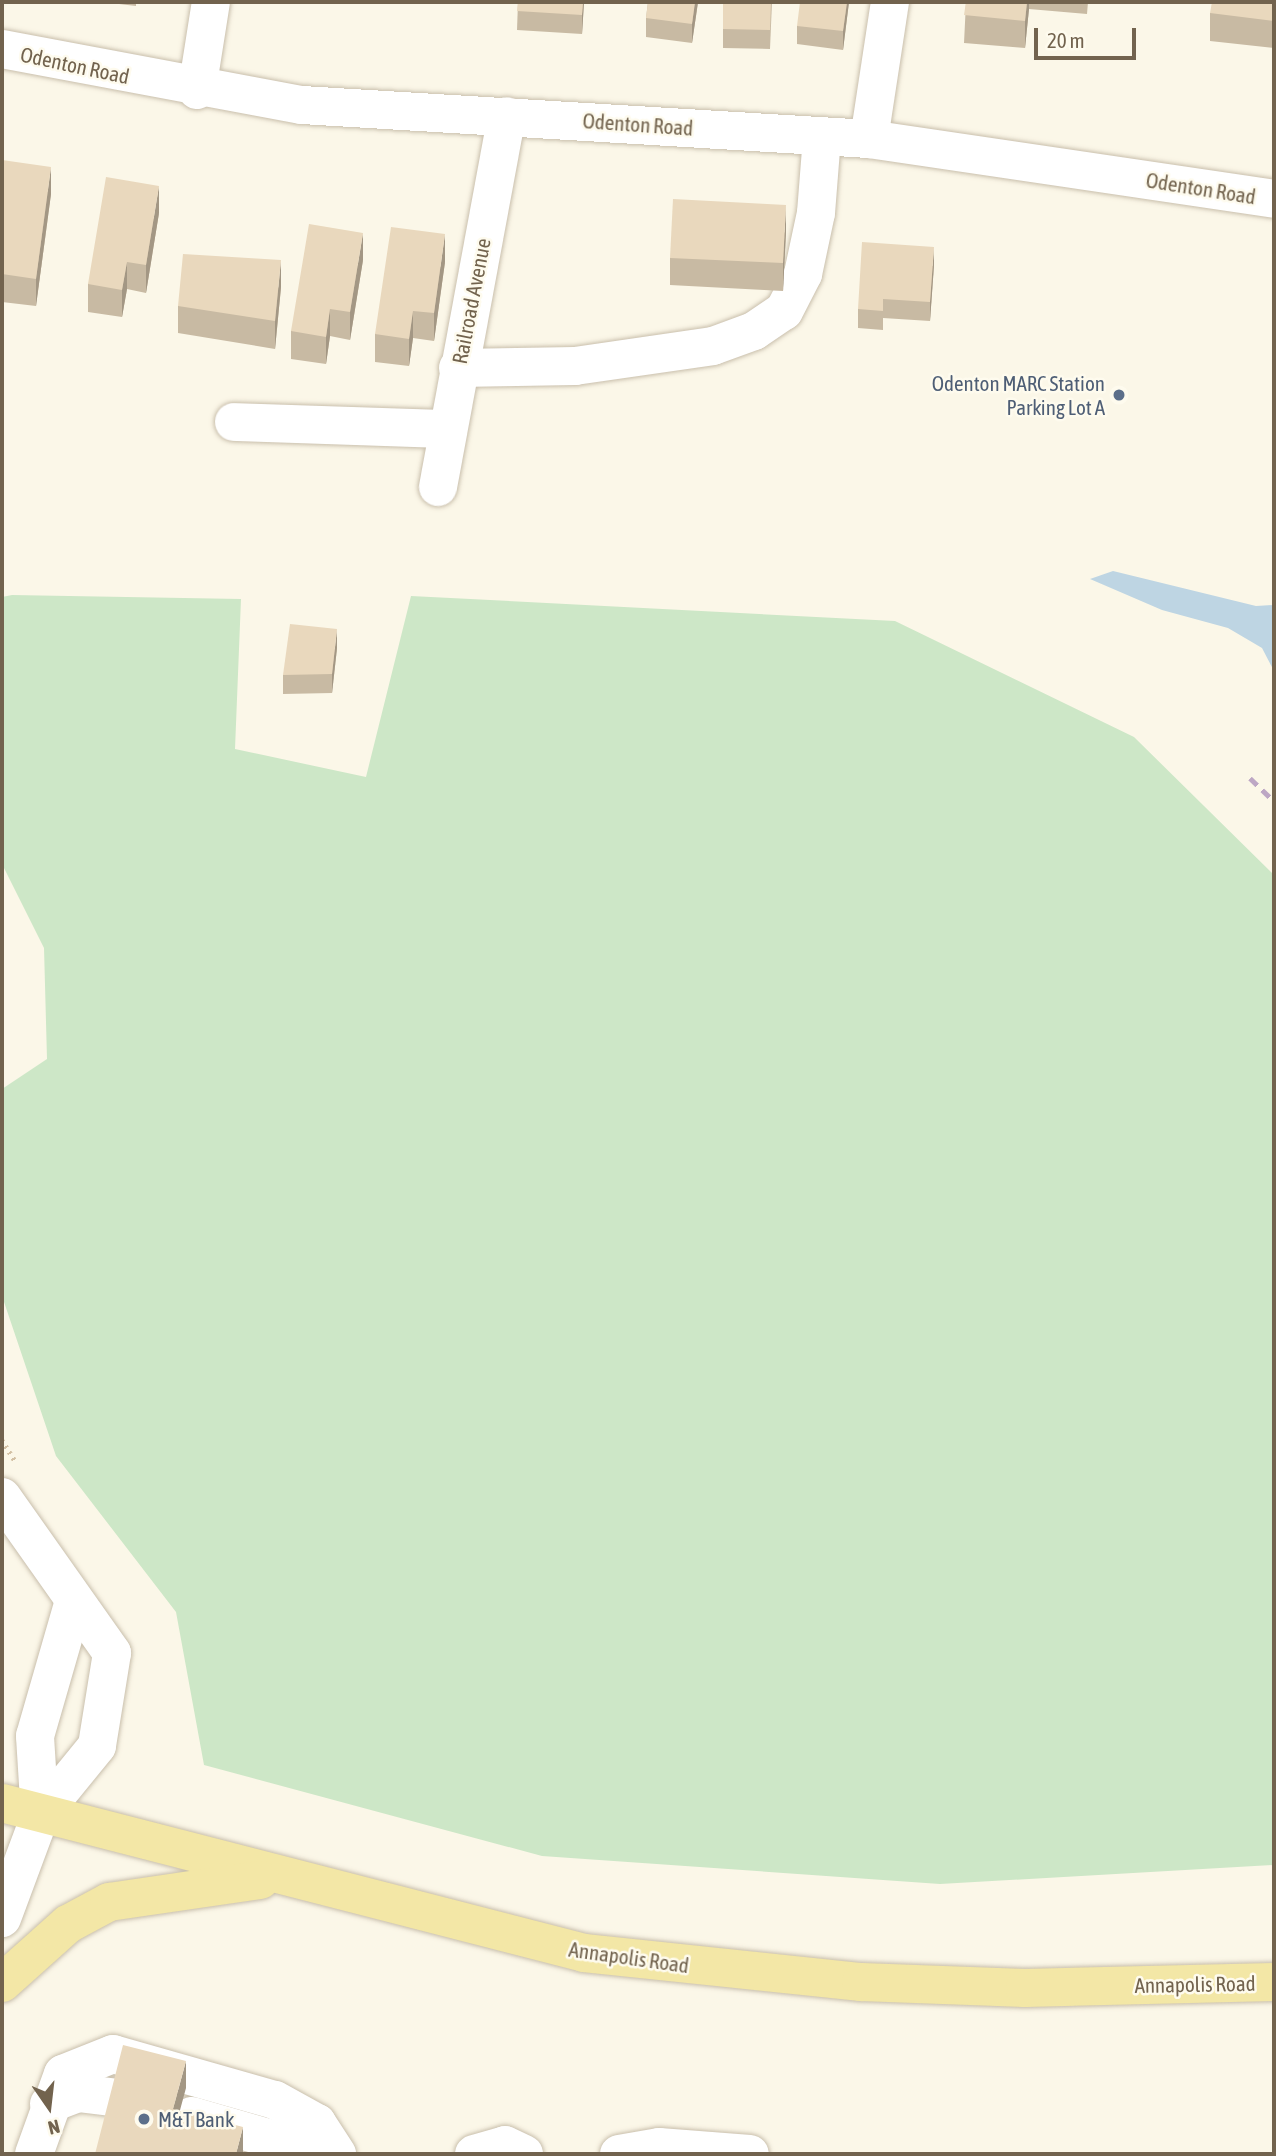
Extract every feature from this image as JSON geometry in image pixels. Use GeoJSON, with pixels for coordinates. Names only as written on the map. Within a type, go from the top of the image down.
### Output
{"type":"FeatureCollection","features":[{"type":"Feature","properties":{"kind":"main road","name":"Annapolis Road"},"geometry":{"type":"LineString","coordinates":[[2,1803],[40,1815],[584,1953],[702,1968],[1025,1988],[1274,1982]]}},
{"type":"Feature","properties":{"kind":"main road"},"geometry":{"type":"LineString","coordinates":[[2,1983],[68,1924],[110,1902],[282,1876]]}},
{"type":"Feature","properties":{"kind":"street"},"geometry":{"type":"LineString","coordinates":[[197,90],[211,2]]}},
{"type":"Feature","properties":{"kind":"street"},"geometry":{"type":"LineString","coordinates":[[869,139],[890,2]]}},
{"type":"Feature","properties":{"kind":"street","name":"Odenton Road"},"geometry":{"type":"LineString","coordinates":[[2,49],[197,90],[302,105],[869,139],[1274,199]]}},
{"type":"Feature","properties":{"kind":"street","name":"Railroad Avenue"},"geometry":{"type":"LineString","coordinates":[[438,487],[507,116]]}},
{"type":"Feature","properties":{"kind":"street"},"geometry":{"type":"LineString","coordinates":[[458,368],[575,366],[713,346],[754,331],[784,312],[803,274],[816,213],[822,136]]}},
{"type":"Feature","properties":{"kind":"street"},"geometry":{"type":"LineString","coordinates":[[234,422],[447,429]]}},
{"type":"Feature","properties":{"kind":"street"},"geometry":{"type":"LineString","coordinates":[[2,1497],[113,1653],[97,1746],[40,1815],[2,1918]]}},
{"type":"Feature","properties":{"kind":"street"},"geometry":{"type":"LineString","coordinates":[[40,1815],[35,1736],[75,1601]]}},
{"type":"Feature","properties":{"kind":"street"},"geometry":{"type":"LineString","coordinates":[[41,2130],[63,2074],[113,2054],[275,2100],[317,2123],[337,2154]]}},
{"type":"Feature","properties":{"kind":"street"},"geometry":{"type":"LineString","coordinates":[[41,2130],[78,2093],[115,2105]]}},
{"type":"Feature","properties":{"kind":"street"},"geometry":{"type":"LineString","coordinates":[[276,2154],[178,2119],[324,2154]]}},
{"type":"Feature","properties":{"kind":"street"},"geometry":{"type":"LineString","coordinates":[[474,2154],[505,2145],[524,2154]]}},
{"type":"Feature","properties":{"kind":"street"},"geometry":{"type":"LineString","coordinates":[[619,2154],[659,2147],[750,2154]]}},
{"type":"Feature","properties":{"kind":"green space"},"geometry":{"type":"Polygon","coordinates":[[[411,596],[895,621],[1134,737],[1274,875],[1274,1865],[940,1884],[542,1856],[204,1765],[176,1612],[56,1456],[2,1296],[2,1089],[47,1059],[44,948],[2,864],[2,597],[241,599],[235,749],[366,777],[411,596]]]}},
{"type":"Feature","properties":{"kind":"water"},"geometry":{"type":"Polygon","coordinates":[[[1113,571],[1256,606],[1274,605],[1274,671],[1262,648],[1228,628],[1162,610],[1090,579],[1113,571]]]}},
{"type":"Feature","properties":{"kind":"building"},"geometry":{"type":"Polygon","coordinates":[[[518,2],[583,2],[582,15],[517,11],[518,2]]]}},
{"type":"Feature","properties":{"kind":"building"},"geometry":{"type":"Polygon","coordinates":[[[648,2],[695,2],[692,24],[646,18],[648,2]]]}},
{"type":"Feature","properties":{"kind":"building"},"geometry":{"type":"Polygon","coordinates":[[[723,2],[771,2],[770,30],[723,29],[723,2]]]}},
{"type":"Feature","properties":{"kind":"building"},"geometry":{"type":"Polygon","coordinates":[[[800,2],[847,2],[843,31],[797,26],[800,2]]]}},
{"type":"Feature","properties":{"kind":"building"},"geometry":{"type":"Polygon","coordinates":[[[966,2],[1027,2],[1025,21],[964,15],[966,2]]]}},
{"type":"Feature","properties":{"kind":"building"},"geometry":{"type":"Polygon","coordinates":[[[1212,2],[1274,2],[1274,21],[1210,13],[1212,2]]]}},
{"type":"Feature","properties":{"kind":"building"},"geometry":{"type":"Polygon","coordinates":[[[2,160],[51,167],[36,279],[2,274],[2,160]]]}},
{"type":"Feature","properties":{"kind":"building"},"geometry":{"type":"Polygon","coordinates":[[[106,177],[159,186],[146,265],[127,262],[122,290],[88,284],[106,177]]]}},
{"type":"Feature","properties":{"kind":"building"},"geometry":{"type":"Polygon","coordinates":[[[673,199],[786,205],[783,263],[670,258],[673,199]]]}},
{"type":"Feature","properties":{"kind":"building"},"geometry":{"type":"Polygon","coordinates":[[[309,224],[363,233],[350,312],[330,309],[326,337],[291,331],[309,224]]]}},
{"type":"Feature","properties":{"kind":"building"},"geometry":{"type":"Polygon","coordinates":[[[391,227],[445,234],[434,313],[413,311],[409,339],[375,334],[391,227]]]}},
{"type":"Feature","properties":{"kind":"building"},"geometry":{"type":"Polygon","coordinates":[[[862,242],[934,247],[930,302],[883,299],[883,311],[858,309],[862,242]]]}},
{"type":"Feature","properties":{"kind":"building"},"geometry":{"type":"Polygon","coordinates":[[[183,254],[281,260],[275,321],[178,306],[183,254]]]}},
{"type":"Feature","properties":{"kind":"building"},"geometry":{"type":"Polygon","coordinates":[[[290,624],[337,629],[332,674],[283,675],[290,624]]]}},
{"type":"Feature","properties":{"kind":"building"},"geometry":{"type":"Polygon","coordinates":[[[123,2045],[186,2061],[173,2109],[243,2127],[236,2154],[95,2154],[123,2045]]]}},
{"type":"Feature","properties":{"kind":"railway"},"geometry":{"type":"LineString","coordinates":[[1250,778],[1274,801]]}},
{"type":"Feature","properties":{"kind":"place","name":"Odenton MARC Station Parking Lot A"},"geometry":{"type":"Point","coordinates":[1119,395]}},
{"type":"Feature","properties":{"kind":"place","name":"M&T Bank"},"geometry":{"type":"Point","coordinates":[144,2119]}}]}
